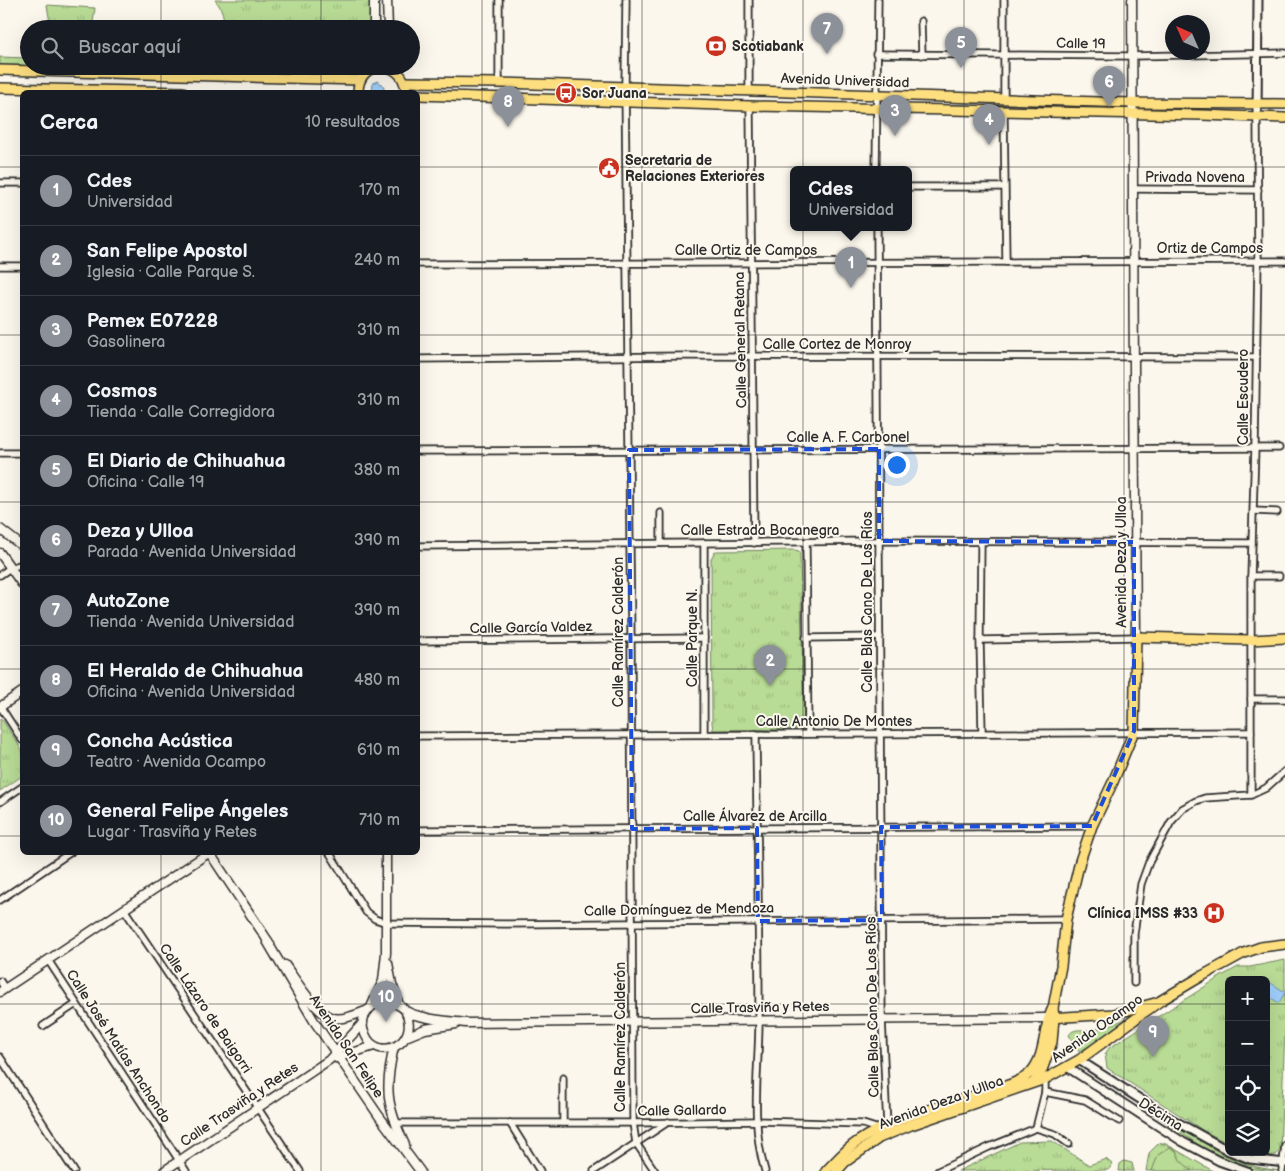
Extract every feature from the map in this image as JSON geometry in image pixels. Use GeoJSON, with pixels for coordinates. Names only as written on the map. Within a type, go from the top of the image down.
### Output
{"type":"FeatureCollection","features":[{"type":"Feature","properties":{"kind":"main road"},"geometry":{"type":"LineString","coordinates":[[374,0],[374,20]]}},
{"type":"Feature","properties":{"kind":"main road"},"geometry":{"type":"LineString","coordinates":[[387,0],[388,20]]}},
{"type":"Feature","properties":{"kind":"main road","name":"Avenida Deza y Ulloa"},"geometry":{"type":"LineString","coordinates":[[826,1171],[857,1142],[883,1128],[1008,1085],[1038,1077],[1047,1058],[1053,1032],[1051,1018],[1072,891],[1092,826],[1134,731],[1136,637],[1132,0]]}},
{"type":"Feature","properties":{"kind":"main road"},"geometry":{"type":"LineString","coordinates":[[0,70],[20,71]]}},
{"type":"Feature","properties":{"kind":"main road"},"geometry":{"type":"LineString","coordinates":[[180,75],[360,80]]}},
{"type":"Feature","properties":{"kind":"main road"},"geometry":{"type":"LineString","coordinates":[[358,90],[360,80],[364,75]]}},
{"type":"Feature","properties":{"kind":"main road"},"geometry":{"type":"LineString","coordinates":[[399,75],[404,82],[406,90]]}},
{"type":"Feature","properties":{"kind":"main road","name":"Avenida Universidad"},"geometry":{"type":"LineString","coordinates":[[404,82],[499,82],[1132,104],[1285,104]]}},
{"type":"Feature","properties":{"kind":"main road"},"geometry":{"type":"LineString","coordinates":[[0,88],[92,90]]}},
{"type":"Feature","properties":{"kind":"main road","name":"Avenida Universidad"},"geometry":{"type":"LineString","coordinates":[[420,96],[625,103],[1285,118]]}},
{"type":"Feature","properties":{"kind":"main road"},"geometry":{"type":"LineString","coordinates":[[0,530],[20,545]]}},
{"type":"Feature","properties":{"kind":"main road"},"geometry":{"type":"LineString","coordinates":[[0,553],[20,581]]}},
{"type":"Feature","properties":{"kind":"main road"},"geometry":{"type":"LineString","coordinates":[[1136,637],[1252,640],[1285,638]]}},
{"type":"Feature","properties":{"kind":"main road"},"geometry":{"type":"LineString","coordinates":[[0,706],[20,693]]}},
{"type":"Feature","properties":{"kind":"main road"},"geometry":{"type":"LineString","coordinates":[[3,990],[207,855]]}},
{"type":"Feature","properties":{"kind":"main road","name":"Avenida San Felipe"},"geometry":{"type":"LineString","coordinates":[[211,855],[267,941],[300,999],[379,1116],[420,1171]]}},
{"type":"Feature","properties":{"kind":"main road"},"geometry":{"type":"LineString","coordinates":[[338,1054],[363,1023],[383,981],[387,923],[386,855]]}},
{"type":"Feature","properties":{"kind":"main road","name":"Avenida San Felipe"},"geometry":{"type":"LineString","coordinates":[[267,941],[310,999],[326,1015],[331,1018],[342,1018],[370,1008]]}},
{"type":"Feature","properties":{"kind":"main road"},"geometry":{"type":"LineString","coordinates":[[1160,1001],[1244,953],[1261,947],[1285,944]]}},
{"type":"Feature","properties":{"kind":"main road"},"geometry":{"type":"LineString","coordinates":[[363,1023],[365,1036],[374,1046],[387,1049],[394,1048],[408,1036],[409,1018],[402,1008],[392,984],[386,953]]}},
{"type":"Feature","properties":{"kind":"main road"},"geometry":{"type":"LineString","coordinates":[[370,1008],[385,1001],[402,1008]]}},
{"type":"Feature","properties":{"kind":"main road","name":"Avenida Ocampo"},"geometry":{"type":"LineString","coordinates":[[1051,1018],[1114,1014],[1160,1001]]}},
{"type":"Feature","properties":{"kind":"main road","name":"Avenida Ocampo"},"geometry":{"type":"LineString","coordinates":[[1031,1078],[1046,1079],[1079,1060],[1160,1001]]}},
{"type":"Feature","properties":{"kind":"main road","name":"Calle Trasviña y Retes"},"geometry":{"type":"LineString","coordinates":[[402,1008],[424,1018],[466,1023],[1051,1018]]}},
{"type":"Feature","properties":{"kind":"main road","name":"Calle Trasviña y Retes"},"geometry":{"type":"LineString","coordinates":[[408,1036],[425,1029],[466,1023]]}},
{"type":"Feature","properties":{"kind":"main road","name":"Calle Trasviña y Retes"},"geometry":{"type":"LineString","coordinates":[[164,1171],[338,1054],[374,1046]]}},
{"type":"Feature","properties":{"kind":"main road","name":"Avenida San Felipe"},"geometry":{"type":"LineString","coordinates":[[394,1048],[388,1082],[389,1100],[395,1123],[413,1160]]}},
{"type":"Feature","properties":{"kind":"main road","name":"Avenida Deza y Ulloa"},"geometry":{"type":"LineString","coordinates":[[837,1171],[845,1162],[879,1138],[911,1125],[1010,1092],[1031,1078]]}},
{"type":"Feature","properties":{"kind":"street"},"geometry":{"type":"LineString","coordinates":[[499,0],[499,82]]}},
{"type":"Feature","properties":{"kind":"street","name":"Calle Ramírez Calderón"},"geometry":{"type":"LineString","coordinates":[[626,0],[624,86],[629,357],[633,1123],[636,1143],[655,1171]]}},
{"type":"Feature","properties":{"kind":"street"},"geometry":{"type":"LineString","coordinates":[[749,0],[749,91]]}},
{"type":"Feature","properties":{"kind":"street"},"geometry":{"type":"LineString","coordinates":[[876,166],[878,0]]}},
{"type":"Feature","properties":{"kind":"street"},"geometry":{"type":"LineString","coordinates":[[1004,0],[1004,99]]}},
{"type":"Feature","properties":{"kind":"street","name":"Calle Escudero"},"geometry":{"type":"LineString","coordinates":[[1251,795],[1251,576],[1254,511],[1258,260],[1258,0]]}},
{"type":"Feature","properties":{"kind":"street"},"geometry":{"type":"LineString","coordinates":[[921,20],[922,55]]}},
{"type":"Feature","properties":{"kind":"street","name":"Calle 19"},"geometry":{"type":"LineString","coordinates":[[876,54],[1132,56],[1285,53]]}},
{"type":"Feature","properties":{"kind":"street","name":"Calle General Retana"},"geometry":{"type":"LineString","coordinates":[[750,106],[754,544]]}},
{"type":"Feature","properties":{"kind":"street"},"geometry":{"type":"LineString","coordinates":[[1004,111],[1006,262]]}},
{"type":"Feature","properties":{"kind":"street"},"geometry":{"type":"LineString","coordinates":[[0,183],[20,183]]}},
{"type":"Feature","properties":{"kind":"street"},"geometry":{"type":"LineString","coordinates":[[912,187],[1004,187]]}},
{"type":"Feature","properties":{"kind":"street","name":"Privada Novena"},"geometry":{"type":"LineString","coordinates":[[1133,189],[1258,190]]}},
{"type":"Feature","properties":{"kind":"street","name":"Calle Blas Cano De Los Ríos"},"geometry":{"type":"LineString","coordinates":[[877,231],[883,1128]]}},
{"type":"Feature","properties":{"kind":"street","name":"Calle Ortiz de Campos"},"geometry":{"type":"LineString","coordinates":[[420,264],[1134,261]]}},
{"type":"Feature","properties":{"kind":"street","name":"Ortiz de Campos"},"geometry":{"type":"LineString","coordinates":[[1134,261],[1285,261]]}},
{"type":"Feature","properties":{"kind":"street"},"geometry":{"type":"LineString","coordinates":[[0,266],[20,266]]}},
{"type":"Feature","properties":{"kind":"street","name":"Calle Cortez de Monroy"},"geometry":{"type":"LineString","coordinates":[[420,358],[1256,356]]}},
{"type":"Feature","properties":{"kind":"street","name":"Calle A. F. Carbonel"},"geometry":{"type":"LineString","coordinates":[[420,451],[1279,448]]}},
{"type":"Feature","properties":{"kind":"street"},"geometry":{"type":"LineString","coordinates":[[0,453],[20,453]]}},
{"type":"Feature","properties":{"kind":"street"},"geometry":{"type":"LineString","coordinates":[[1254,511],[1278,512]]}},
{"type":"Feature","properties":{"kind":"street"},"geometry":{"type":"LineString","coordinates":[[661,543],[662,513]]}},
{"type":"Feature","properties":{"kind":"street","name":"Calle Estrada Bocanegra"},"geometry":{"type":"LineString","coordinates":[[420,546],[661,543],[754,544],[879,541],[1252,543]]}},
{"type":"Feature","properties":{"kind":"street"},"geometry":{"type":"LineString","coordinates":[[981,542],[980,640],[982,733]]}},
{"type":"Feature","properties":{"kind":"street","name":"Calle Parque N."},"geometry":{"type":"LineString","coordinates":[[704,543],[704,734]]}},
{"type":"Feature","properties":{"kind":"street"},"geometry":{"type":"LineString","coordinates":[[806,543],[808,733]]}},
{"type":"Feature","properties":{"kind":"street"},"geometry":{"type":"LineString","coordinates":[[0,575],[10,568],[20,565]]}},
{"type":"Feature","properties":{"kind":"street"},"geometry":{"type":"LineString","coordinates":[[1251,576],[1279,576]]}},
{"type":"Feature","properties":{"kind":"street"},"geometry":{"type":"LineString","coordinates":[[806,638],[880,637]]}},
{"type":"Feature","properties":{"kind":"street"},"geometry":{"type":"LineString","coordinates":[[980,640],[1136,637]]}},
{"type":"Feature","properties":{"kind":"street","name":"Calle García Valdez"},"geometry":{"type":"LineString","coordinates":[[420,641],[704,638]]}},
{"type":"Feature","properties":{"kind":"street"},"geometry":{"type":"LineString","coordinates":[[1252,699],[1285,699]]}},
{"type":"Feature","properties":{"kind":"street"},"geometry":{"type":"LineString","coordinates":[[0,706],[20,737]]}},
{"type":"Feature","properties":{"kind":"street","name":"Calle Antonio De Montes"},"geometry":{"type":"LineString","coordinates":[[420,736],[1134,731],[1252,732]]}},
{"type":"Feature","properties":{"kind":"street"},"geometry":{"type":"LineString","coordinates":[[756,734],[759,1021],[756,1121],[759,1152],[764,1171]]}},
{"type":"Feature","properties":{"kind":"street"},"geometry":{"type":"LineString","coordinates":[[1134,983],[1134,934],[1140,884],[1149,862],[1171,822],[1182,809],[1196,801],[1205,798],[1251,795],[1266,788],[1285,771]]}},
{"type":"Feature","properties":{"kind":"street"},"geometry":{"type":"LineString","coordinates":[[0,802],[20,788]]}},
{"type":"Feature","properties":{"kind":"street","name":"Calle Álvarez de Arcilla"},"geometry":{"type":"LineString","coordinates":[[420,830],[1092,826]]}},
{"type":"Feature","properties":{"kind":"street"},"geometry":{"type":"LineString","coordinates":[[0,900],[68,855]]}},
{"type":"Feature","properties":{"kind":"street","name":"Calle Domínguez de Mendoza"},"geometry":{"type":"LineString","coordinates":[[331,855],[366,912],[375,919],[387,923],[1066,919]]}},
{"type":"Feature","properties":{"kind":"street","name":"Calle Lázaro de Baigorri"},"geometry":{"type":"LineString","coordinates":[[124,909],[300,1171]]}},
{"type":"Feature","properties":{"kind":"street","name":"Calle José Matías Anchondo"},"geometry":{"type":"LineString","coordinates":[[48,960],[186,1171]]}},
{"type":"Feature","properties":{"kind":"street"},"geometry":{"type":"LineString","coordinates":[[0,981],[3,990]]}},
{"type":"Feature","properties":{"kind":"street"},"geometry":{"type":"LineString","coordinates":[[43,1026],[76,1004]]}},
{"type":"Feature","properties":{"kind":"street"},"geometry":{"type":"LineString","coordinates":[[0,1057],[74,1171]]}},
{"type":"Feature","properties":{"kind":"street","name":"Décima"},"geometry":{"type":"LineString","coordinates":[[1079,1060],[1168,1117],[1225,1149]]}},
{"type":"Feature","properties":{"kind":"street","name":"Décima"},"geometry":{"type":"LineString","coordinates":[[1067,1067],[1184,1142],[1219,1162],[1247,1171]]}},
{"type":"Feature","properties":{"kind":"street"},"geometry":{"type":"LineString","coordinates":[[563,1123],[564,1078]]}},
{"type":"Feature","properties":{"kind":"street"},"geometry":{"type":"LineString","coordinates":[[1036,1128],[1045,1092],[1046,1079]]}},
{"type":"Feature","properties":{"kind":"street"},"geometry":{"type":"LineString","coordinates":[[1045,1092],[1085,1100],[1119,1121]]}},
{"type":"Feature","properties":{"kind":"street","name":"Calle Gallardo"},"geometry":{"type":"LineString","coordinates":[[395,1123],[756,1121],[863,1124],[883,1128]]}},
{"type":"Feature","properties":{"kind":"street"},"geometry":{"type":"LineString","coordinates":[[594,1171],[668,1122]]}},
{"type":"Feature","properties":{"kind":"street"},"geometry":{"type":"LineString","coordinates":[[510,1123],[540,1171]]}},
{"type":"Feature","properties":{"kind":"street"},"geometry":{"type":"LineString","coordinates":[[938,1171],[1036,1128],[1055,1134],[1069,1144]]}},
{"type":"Feature","properties":{"kind":"street"},"geometry":{"type":"LineString","coordinates":[[1282,1171],[1285,1145]]}},
{"type":"Feature","properties":{"kind":"street","name":"Décima"},"geometry":{"type":"LineString","coordinates":[[1241,1156],[1250,1159],[1284,1163]]}},
{"type":"Feature","properties":{"kind":"highlighted area"},"geometry":{"type":"Polygon","coordinates":[[[879,449],[879,541],[1134,542],[1134,731],[1092,826],[881,827],[882,920],[758,921],[757,828],[632,829],[629,450],[879,449]]]}},
{"type":"Feature","properties":{"kind":"green space"},"geometry":{"type":"Polygon","coordinates":[[[215,0],[374,0],[374,20],[224,20],[220,7],[215,0]]]}},
{"type":"Feature","properties":{"kind":"green space"},"geometry":{"type":"Polygon","coordinates":[[[47,5],[95,8],[93,20],[50,20],[47,5]]]}},
{"type":"Feature","properties":{"kind":"green space"},"geometry":{"type":"Polygon","coordinates":[[[0,57],[20,58],[20,68],[0,68],[0,57]]]}},
{"type":"Feature","properties":{"kind":"green space"},"geometry":{"type":"Polygon","coordinates":[[[224,75],[365,75],[360,80],[224,77],[224,75]]]}},
{"type":"Feature","properties":{"kind":"green space"},"geometry":{"type":"Polygon","coordinates":[[[717,551],[799,551],[800,554],[804,727],[798,729],[713,730],[711,559],[717,551]]]}},
{"type":"Feature","properties":{"kind":"green space"},"geometry":{"type":"Polygon","coordinates":[[[0,719],[20,747],[20,777],[0,791],[0,719]]]}},
{"type":"Feature","properties":{"kind":"green space"},"geometry":{"type":"Polygon","coordinates":[[[1285,960],[1285,1031],[1280,1150],[1276,1155],[1270,1155],[1270,976],[1225,976],[1225,1142],[1204,1131],[1107,1068],[1105,1054],[1109,1048],[1220,977],[1238,967],[1250,967],[1285,960]]]}},
{"type":"Feature","properties":{"kind":"green space"},"geometry":{"type":"Polygon","coordinates":[[[1126,1019],[1127,1022],[1123,1025],[1081,1051],[1077,1049],[1069,1035],[1076,1030],[1095,1029],[1126,1019]]]}},
{"type":"Feature","properties":{"kind":"green space"},"geometry":{"type":"Polygon","coordinates":[[[1166,1123],[1225,1156],[1256,1167],[1279,1171],[1254,1169],[1214,1155],[1166,1123]]]}},
{"type":"Feature","properties":{"kind":"green space"},"geometry":{"type":"Polygon","coordinates":[[[1052,1141],[1089,1165],[1106,1159],[1112,1164],[1109,1170],[958,1171],[1020,1142],[1052,1141]]]}},
{"type":"Feature","properties":{"kind":"green space"},"geometry":{"type":"Polygon","coordinates":[[[1159,1143],[1166,1144],[1213,1171],[1146,1171],[1149,1153],[1159,1143]]]}},
{"type":"Feature","properties":{"kind":"green space"},"geometry":{"type":"Polygon","coordinates":[[[1170,1147],[1176,1151],[1180,1160],[1192,1171],[1152,1171],[1158,1155],[1170,1147]]]}},
{"type":"Feature","properties":{"kind":"green space"},"geometry":{"type":"Polygon","coordinates":[[[1124,1161],[1132,1163],[1134,1171],[1119,1171],[1120,1164],[1124,1161]]]}},
{"type":"Feature","properties":{"kind":"water"},"geometry":{"type":"Polygon","coordinates":[[[377,81],[383,85],[384,90],[372,90],[373,83],[377,81]]]}},
{"type":"Feature","properties":{"kind":"water"},"geometry":{"type":"Polygon","coordinates":[[[1270,983],[1285,992],[1279,1003],[1270,997],[1270,983]]]}},
{"type":"Feature","properties":{"kind":"place","name":"Scotiabank"},"geometry":{"type":"Point","coordinates":[716,46]}},
{"type":"Feature","properties":{"kind":"place","name":"AutoZone"},"geometry":{"type":"Point","coordinates":[827,54]}},
{"type":"Feature","properties":{"kind":"place","name":"El Diario de Chihuahua"},"geometry":{"type":"Point","coordinates":[961,68]}},
{"type":"Feature","properties":{"kind":"place","name":"Sor Juana"},"geometry":{"type":"Point","coordinates":[566,93]}},
{"type":"Feature","properties":{"kind":"place","name":"Deza y Ulloa"},"geometry":{"type":"Point","coordinates":[1109,107]}},
{"type":"Feature","properties":{"kind":"place","name":"El Heraldo de Chihuahua"},"geometry":{"type":"Point","coordinates":[508,127]}},
{"type":"Feature","properties":{"kind":"place","name":"Pemex E07228"},"geometry":{"type":"Point","coordinates":[895,136]}},
{"type":"Feature","properties":{"kind":"place","name":"Cosmos"},"geometry":{"type":"Point","coordinates":[989,145]}},
{"type":"Feature","properties":{"kind":"place","name":"Secretaria de Relaciones Exteriores"},"geometry":{"type":"Point","coordinates":[609,168]}},
{"type":"Feature","properties":{"kind":"place","name":"Cdes"},"geometry":{"type":"Point","coordinates":[851,288]}},
{"type":"Feature","properties":{"kind":"place","name":"San Felipe Apostol"},"geometry":{"type":"Point","coordinates":[770,686]}},
{"type":"Feature","properties":{"kind":"place","name":"Clínica IMSS #33"},"geometry":{"type":"Point","coordinates":[1214,913]}},
{"type":"Feature","properties":{"kind":"place","name":"General Felipe Ángeles"},"geometry":{"type":"Point","coordinates":[386,1022]}},
{"type":"Feature","properties":{"kind":"place","name":"Concha Acústica"},"geometry":{"type":"Point","coordinates":[1153,1057]}}]}
